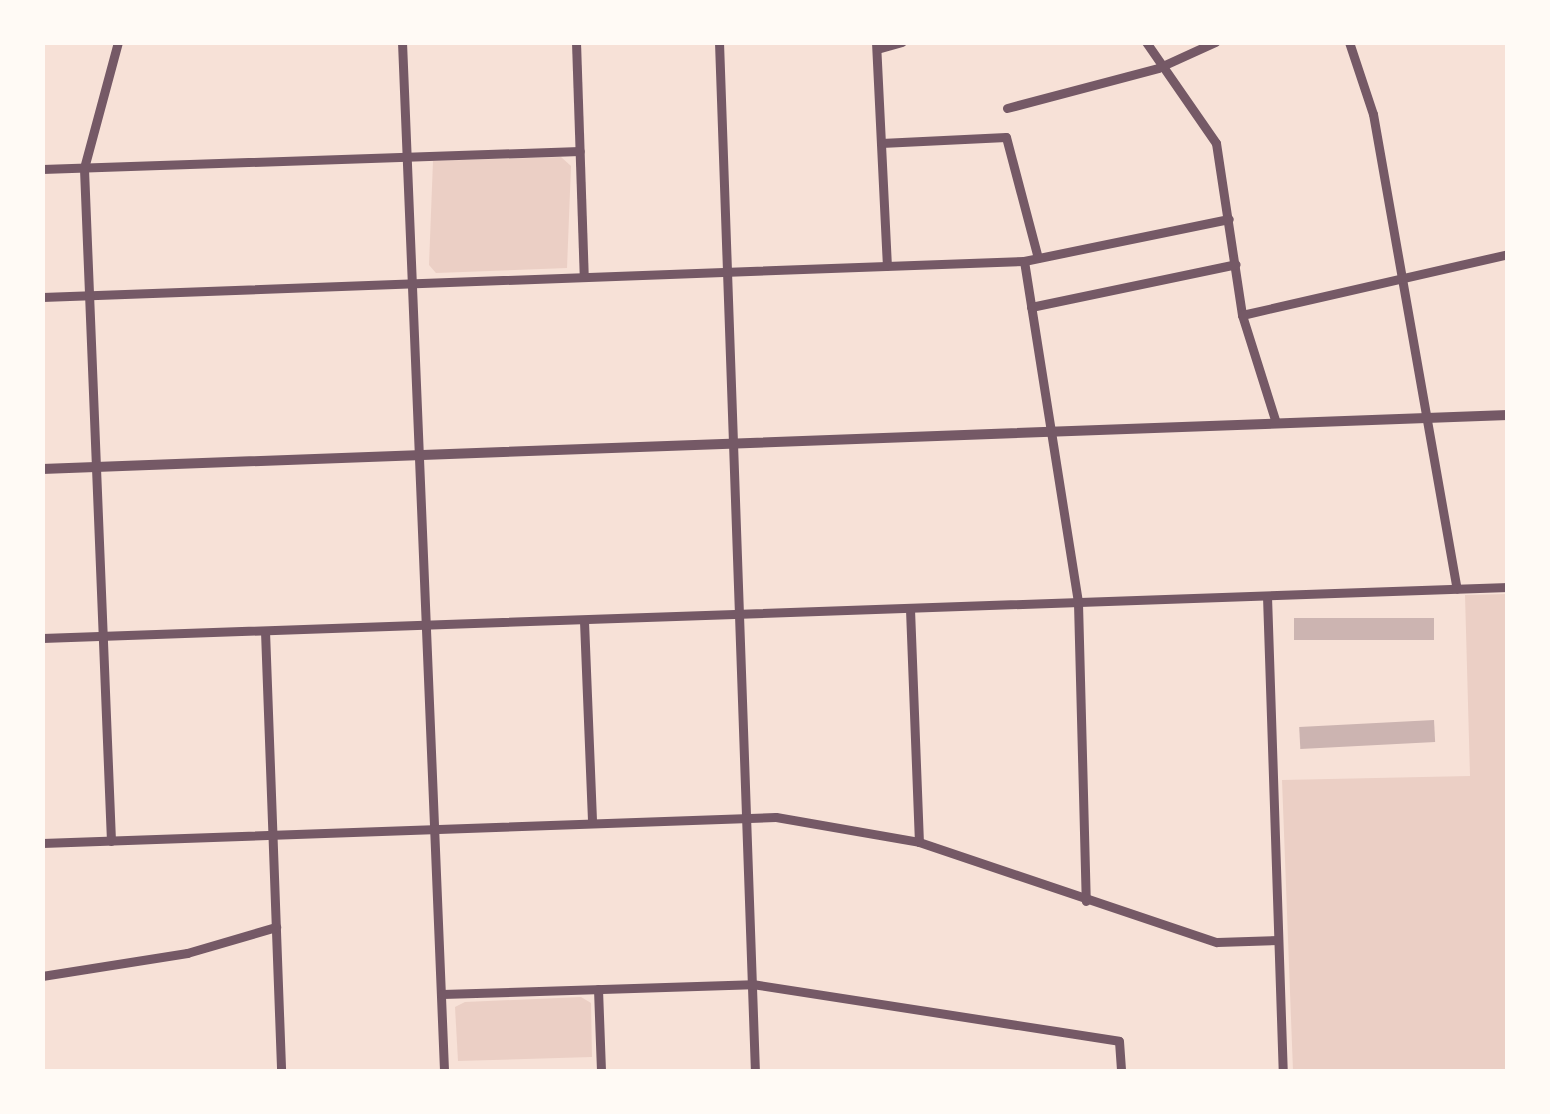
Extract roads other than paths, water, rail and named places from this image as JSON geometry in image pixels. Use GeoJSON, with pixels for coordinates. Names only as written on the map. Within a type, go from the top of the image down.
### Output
{"type":"FeatureCollection","features":[{"type":"Feature","properties":{"kind":"street"},"geometry":{"type":"LineString","coordinates":[[111,840],[84,168],[118,42]]}},
{"type":"Feature","properties":{"kind":"street"},"geometry":{"type":"LineString","coordinates":[[402,42],[412,156],[444,1072]]}},
{"type":"Feature","properties":{"kind":"street"},"geometry":{"type":"LineString","coordinates":[[576,42],[584,277]]}},
{"type":"Feature","properties":{"kind":"street"},"geometry":{"type":"LineString","coordinates":[[719,42],[755,1072]]}},
{"type":"Feature","properties":{"kind":"street"},"geometry":{"type":"LineString","coordinates":[[887,266],[877,46],[902,42]]}},
{"type":"Feature","properties":{"kind":"street"},"geometry":{"type":"LineString","coordinates":[[1146,42],[1158,68],[1216,143],[1242,316],[1276,423]]}},
{"type":"Feature","properties":{"kind":"street"},"geometry":{"type":"LineString","coordinates":[[1008,108],[1158,68],[1215,42]]}},
{"type":"Feature","properties":{"kind":"street"},"geometry":{"type":"LineString","coordinates":[[1349,42],[1372,114],[1458,589]]}},
{"type":"Feature","properties":{"kind":"street"},"geometry":{"type":"LineString","coordinates":[[881,143],[1006,137],[1038,258]]}},
{"type":"Feature","properties":{"kind":"street"},"geometry":{"type":"LineString","coordinates":[[42,169],[580,151]]}},
{"type":"Feature","properties":{"kind":"street"},"geometry":{"type":"LineString","coordinates":[[42,297],[1024,261],[1229,220]]}},
{"type":"Feature","properties":{"kind":"street"},"geometry":{"type":"LineString","coordinates":[[1242,316],[1508,254]]}},
{"type":"Feature","properties":{"kind":"street"},"geometry":{"type":"LineString","coordinates":[[1024,261],[1078,603],[1086,901]]}},
{"type":"Feature","properties":{"kind":"street"},"geometry":{"type":"LineString","coordinates":[[1031,307],[1236,264]]}},
{"type":"Feature","properties":{"kind":"street"},"geometry":{"type":"LineString","coordinates":[[42,469],[1508,414]]}},
{"type":"Feature","properties":{"kind":"street"},"geometry":{"type":"LineString","coordinates":[[42,638],[1508,587]]}},
{"type":"Feature","properties":{"kind":"street"},"geometry":{"type":"LineString","coordinates":[[1267,596],[1283,1072]]}},
{"type":"Feature","properties":{"kind":"street"},"geometry":{"type":"LineString","coordinates":[[910,610],[919,842]]}},
{"type":"Feature","properties":{"kind":"street"},"geometry":{"type":"LineString","coordinates":[[584,621],[592,823]]}},
{"type":"Feature","properties":{"kind":"street"},"geometry":{"type":"LineString","coordinates":[[265,631],[281,1072]]}},
{"type":"Feature","properties":{"kind":"street"},"geometry":{"type":"LineString","coordinates":[[42,843],[747,817],[919,842],[1216,942],[1278,940]]}},
{"type":"Feature","properties":{"kind":"street"},"geometry":{"type":"LineString","coordinates":[[42,976],[187,953],[276,927]]}},
{"type":"Feature","properties":{"kind":"street"},"geometry":{"type":"LineString","coordinates":[[442,994],[752,984],[1118,1042],[1122,1072]]}},
{"type":"Feature","properties":{"kind":"street"},"geometry":{"type":"LineString","coordinates":[[598,989],[601,1072]]}}]}
